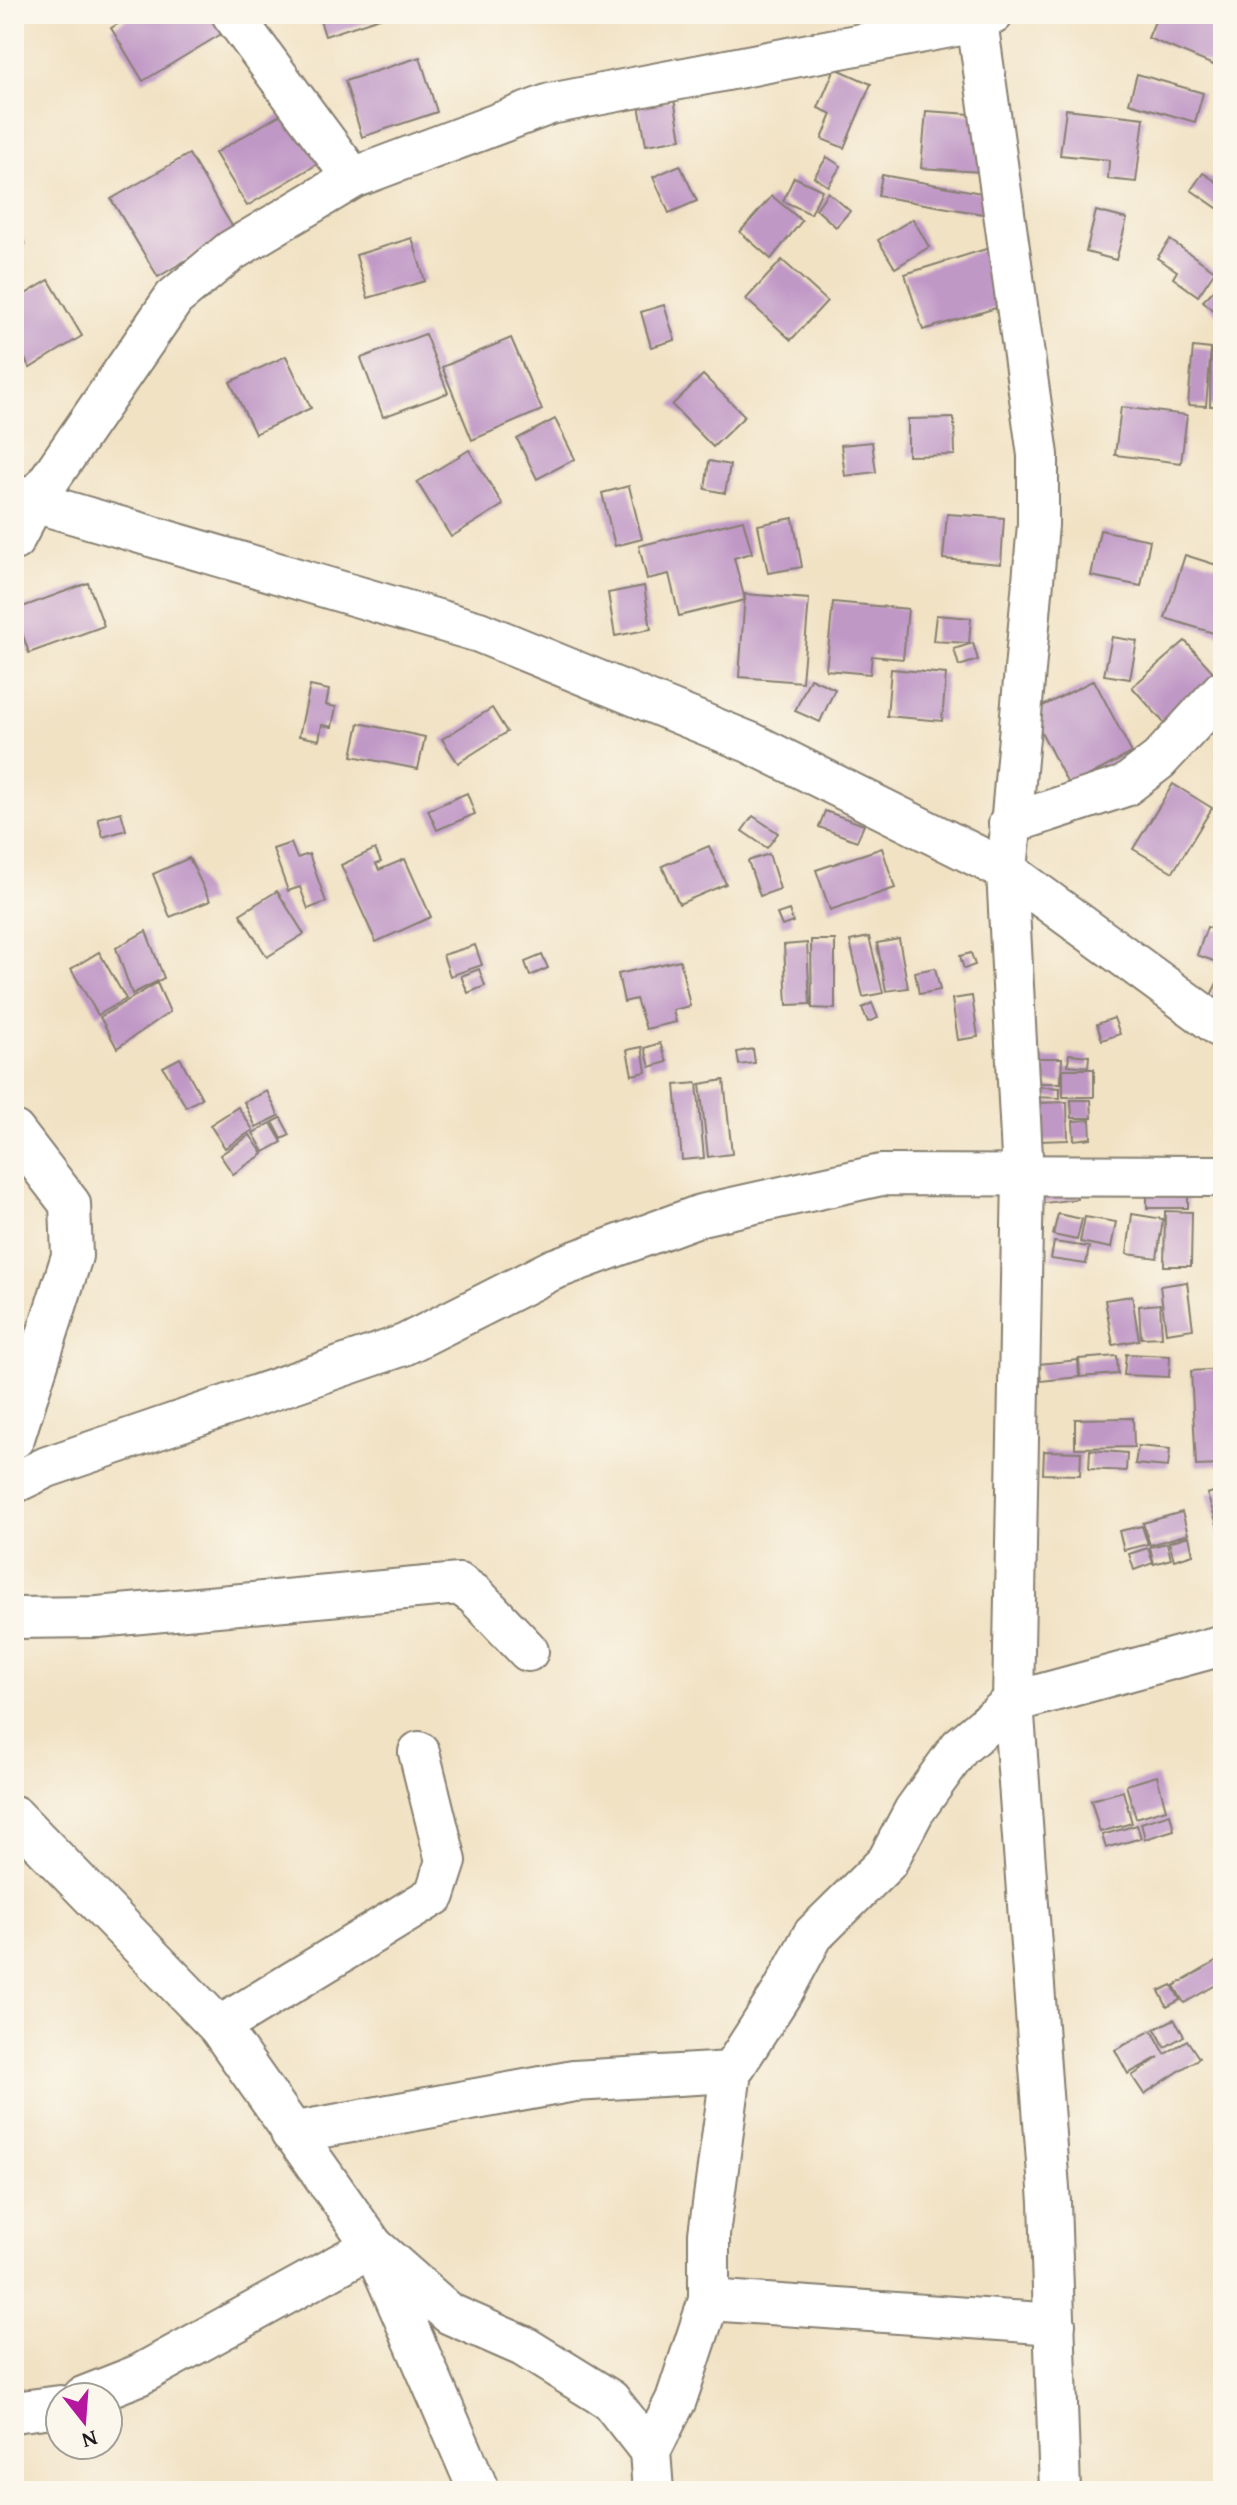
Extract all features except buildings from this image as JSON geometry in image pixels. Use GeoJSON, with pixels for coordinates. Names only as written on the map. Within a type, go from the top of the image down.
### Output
{"type":"FeatureCollection","features":[{"type":"Feature","properties":{"kind":"street"},"geometry":{"type":"LineString","coordinates":[[232,14],[353,178]]}},
{"type":"Feature","properties":{"kind":"street"},"geometry":{"type":"LineString","coordinates":[[14,540],[24,497],[174,298],[231,251],[353,178],[550,104],[982,17],[1038,455],[1038,525],[1007,871],[1023,1176],[1013,1702],[1050,2202],[1060,2491]]}},
{"type":"Feature","properties":{"kind":"street"},"geometry":{"type":"LineString","coordinates":[[24,497],[479,632],[751,743],[1007,871],[1223,1029]]}},
{"type":"Feature","properties":{"kind":"street"},"geometry":{"type":"LineString","coordinates":[[1009,824],[1125,786],[1159,760],[1223,690]]}},
{"type":"Feature","properties":{"kind":"street"},"geometry":{"type":"LineString","coordinates":[[14,1131],[70,1204],[73,1229],[72,1256],[14,1438]]}},
{"type":"Feature","properties":{"kind":"street"},"geometry":{"type":"LineString","coordinates":[[14,1483],[47,1467],[404,1345],[552,1270],[701,1215],[881,1175],[1223,1176]]}},
{"type":"Feature","properties":{"kind":"street"},"geometry":{"type":"LineString","coordinates":[[14,1618],[98,1617],[459,1584],[475,1595],[528,1651]]}},
{"type":"Feature","properties":{"kind":"street"},"geometry":{"type":"LineString","coordinates":[[653,2491],[650,2451],[676,2400],[709,2300],[709,2234],[731,2072],[783,1991],[813,1935],[887,1862],[914,1811],[960,1747],[1013,1702],[1223,1645]]}},
{"type":"Feature","properties":{"kind":"street"},"geometry":{"type":"LineString","coordinates":[[219,2027],[435,1895],[446,1861],[419,1752]]}},
{"type":"Feature","properties":{"kind":"street"},"geometry":{"type":"LineString","coordinates":[[14,1816],[219,2027],[373,2246],[479,2491]]}},
{"type":"Feature","properties":{"kind":"street"},"geometry":{"type":"LineString","coordinates":[[291,2133],[574,2081],[731,2072]]}},
{"type":"Feature","properties":{"kind":"street"},"geometry":{"type":"LineString","coordinates":[[124,2381],[373,2246]]}},
{"type":"Feature","properties":{"kind":"street"},"geometry":{"type":"LineString","coordinates":[[373,2246],[450,2314],[523,2346],[610,2400],[650,2451]]}},
{"type":"Feature","properties":{"kind":"street"},"geometry":{"type":"LineString","coordinates":[[709,2300],[1055,2324]]}},
{"type":"Feature","properties":{"kind":"street"},"geometry":{"type":"LineString","coordinates":[[14,2412],[44,2408]]}}]}
